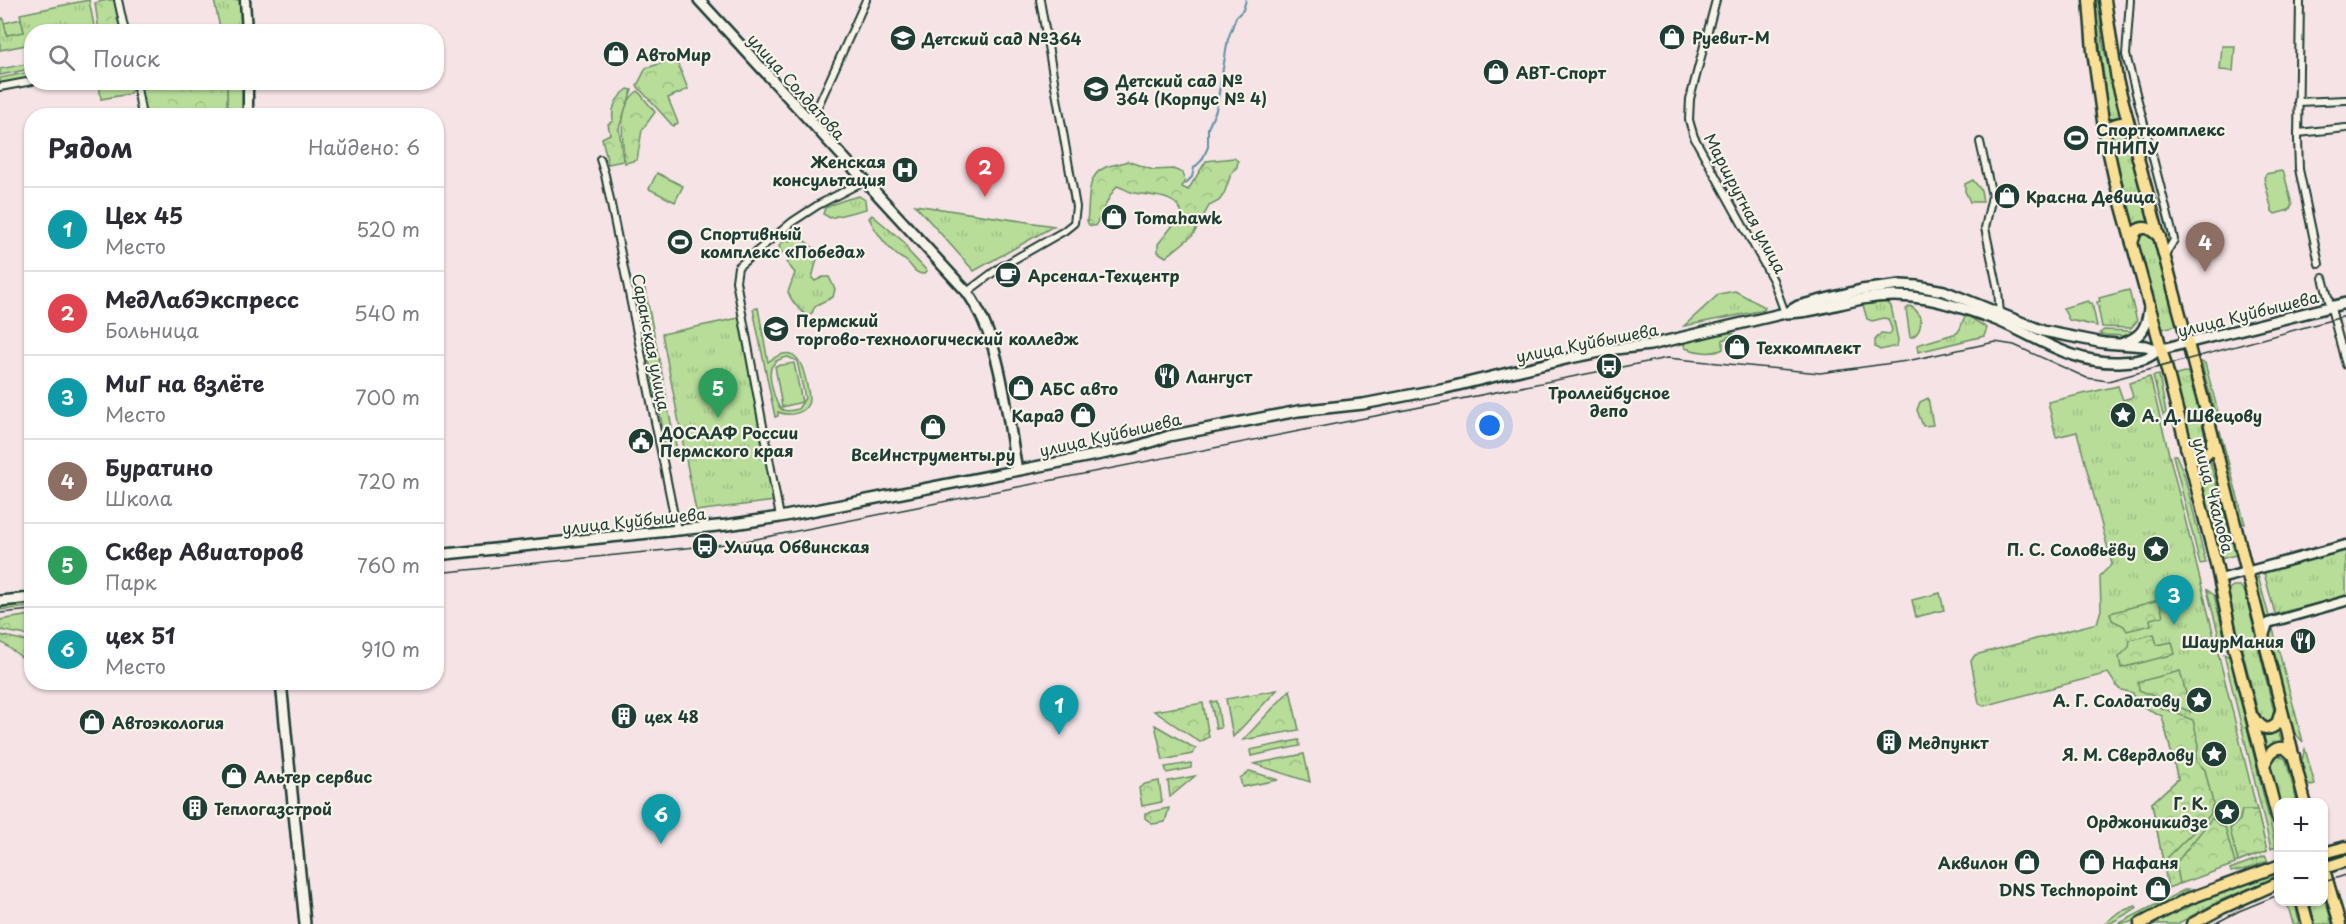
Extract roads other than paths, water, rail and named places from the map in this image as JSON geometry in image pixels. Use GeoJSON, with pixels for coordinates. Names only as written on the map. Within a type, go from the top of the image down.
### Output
{"type":"FeatureCollection","features":[{"type":"Feature","properties":{"kind":"main road","name":"улица Солдатова"},"geometry":{"type":"LineString","coordinates":[[699,0],[967,292],[978,307],[992,343],[1017,470]]}},
{"type":"Feature","properties":{"kind":"main road","name":"улица Чкалова"},"geometry":{"type":"LineString","coordinates":[[2089,0],[2093,51],[2105,135],[2220,579],[2274,804]]}},
{"type":"Feature","properties":{"kind":"main road","name":"улица Чкалова"},"geometry":{"type":"LineString","coordinates":[[2105,0],[2111,48],[2130,131],[2212,433],[2304,798]]}},
{"type":"Feature","properties":{"kind":"main road"},"geometry":{"type":"LineString","coordinates":[[2105,135],[2107,129],[2121,123],[2130,131]]}},
{"type":"Feature","properties":{"kind":"main road"},"geometry":{"type":"LineString","coordinates":[[2132,244],[2136,231],[2141,227],[2149,228],[2160,237]]}},
{"type":"Feature","properties":{"kind":"main road","name":"улица Куйбышева"},"geometry":{"type":"LineString","coordinates":[[1785,313],[1798,306],[1851,293],[1901,285],[1944,291],[2043,331],[2160,350]]}},
{"type":"Feature","properties":{"kind":"main road","name":"улица Куйбышева"},"geometry":{"type":"LineString","coordinates":[[444,554],[780,517],[1132,448],[1169,436],[1298,411],[1363,404],[1446,388],[1570,358],[1650,345],[1785,313],[1800,313],[1863,298],[1901,294],[1942,301],[1994,319],[2047,346],[2086,359],[2115,362],[2148,359],[2160,350],[2346,303]]}},
{"type":"Feature","properties":{"kind":"main road"},"geometry":{"type":"LineString","coordinates":[[2117,344],[2141,334],[2145,328],[2150,308]]}},
{"type":"Feature","properties":{"kind":"main road"},"geometry":{"type":"LineString","coordinates":[[2184,444],[2192,455],[2204,457],[2212,448],[2212,433]]}},
{"type":"Feature","properties":{"kind":"main road"},"geometry":{"type":"LineString","coordinates":[[0,601],[24,599]]}},
{"type":"Feature","properties":{"kind":"main road"},"geometry":{"type":"LineString","coordinates":[[282,690],[305,924]]}},
{"type":"Feature","properties":{"kind":"main road"},"geometry":{"type":"LineString","coordinates":[[2251,716],[2262,728],[2268,729],[2277,724],[2281,711]]}},
{"type":"Feature","properties":{"kind":"main road"},"geometry":{"type":"LineString","coordinates":[[2264,765],[2270,753],[2277,748],[2285,748],[2294,756]]}},
{"type":"Feature","properties":{"kind":"main road"},"geometry":{"type":"LineString","coordinates":[[2328,852],[2346,847]]}},
{"type":"Feature","properties":{"kind":"main road"},"geometry":{"type":"LineString","coordinates":[[2328,868],[2346,861]]}},
{"type":"Feature","properties":{"kind":"main road"},"geometry":{"type":"LineString","coordinates":[[2140,924],[2185,900],[2274,867]]}},
{"type":"Feature","properties":{"kind":"main road"},"geometry":{"type":"LineString","coordinates":[[2328,883],[2340,924]]}},
{"type":"Feature","properties":{"kind":"main road"},"geometry":{"type":"LineString","coordinates":[[2192,924],[2274,885]]}},
{"type":"Feature","properties":{"kind":"main road"},"geometry":{"type":"LineString","coordinates":[[2303,906],[2308,924]]}},
{"type":"Feature","properties":{"kind":"street"},"geometry":{"type":"LineString","coordinates":[[118,0],[123,24]]}},
{"type":"Feature","properties":{"kind":"street"},"geometry":{"type":"LineString","coordinates":[[245,0],[246,24]]}},
{"type":"Feature","properties":{"kind":"street"},"geometry":{"type":"LineString","coordinates":[[808,119],[818,106],[866,0]]}},
{"type":"Feature","properties":{"kind":"street"},"geometry":{"type":"LineString","coordinates":[[967,292],[993,272],[1074,223],[1076,207],[1040,0]]}},
{"type":"Feature","properties":{"kind":"street","name":"Маршрутная улица"},"geometry":{"type":"LineString","coordinates":[[1716,0],[1690,99],[1689,120],[1694,137],[1773,280],[1785,313]]}},
{"type":"Feature","properties":{"kind":"street"},"geometry":{"type":"LineString","coordinates":[[2130,0],[2126,55],[2174,240],[2165,256]]}},
{"type":"Feature","properties":{"kind":"street"},"geometry":{"type":"LineString","coordinates":[[2300,0],[2298,133],[2303,194],[2319,264]]}},
{"type":"Feature","properties":{"kind":"street"},"geometry":{"type":"LineString","coordinates":[[2111,48],[2126,55]]}},
{"type":"Feature","properties":{"kind":"street"},"geometry":{"type":"LineString","coordinates":[[0,87],[24,82]]}},
{"type":"Feature","properties":{"kind":"street"},"geometry":{"type":"LineString","coordinates":[[137,90],[141,108]]}},
{"type":"Feature","properties":{"kind":"street"},"geometry":{"type":"LineString","coordinates":[[248,90],[248,108]]}},
{"type":"Feature","properties":{"kind":"street"},"geometry":{"type":"LineString","coordinates":[[2298,102],[2346,100]]}},
{"type":"Feature","properties":{"kind":"street"},"geometry":{"type":"LineString","coordinates":[[2298,133],[2346,128]]}},
{"type":"Feature","properties":{"kind":"street"},"geometry":{"type":"LineString","coordinates":[[1980,142],[1992,196],[1985,228],[1999,296],[2000,314]]}},
{"type":"Feature","properties":{"kind":"street","name":"Саранская улица"},"geometry":{"type":"LineString","coordinates":[[600,159],[606,175],[677,530]]}},
{"type":"Feature","properties":{"kind":"street"},"geometry":{"type":"LineString","coordinates":[[780,517],[736,280],[738,267],[810,211],[864,181]]}},
{"type":"Feature","properties":{"kind":"street"},"geometry":{"type":"LineString","coordinates":[[2323,278],[2346,365]]}},
{"type":"Feature","properties":{"kind":"street"},"geometry":{"type":"LineString","coordinates":[[2220,579],[2346,545]]}},
{"type":"Feature","properties":{"kind":"street"},"geometry":{"type":"LineString","coordinates":[[2263,640],[2268,623],[2346,600]]}},
{"type":"Feature","properties":{"kind":"waterway"},"geometry":{"type":"LineString","coordinates":[[1185,184],[1192,177],[1194,168],[1202,160],[1208,147],[1208,128],[1216,110],[1228,39],[1236,17],[1243,10],[1246,0]]}},
{"type":"Feature","properties":{"kind":"tram line"},"geometry":{"type":"LineString","coordinates":[[444,572],[736,543],[1667,358],[1820,373],[1907,361],[1995,342],[2014,345],[2087,378],[2108,381],[2346,316]]}},
{"type":"Feature","properties":{"kind":"tram line"},"geometry":{"type":"LineString","coordinates":[[0,613],[24,611]]}},
{"type":"Feature","properties":{"kind":"tram line"},"geometry":{"type":"LineString","coordinates":[[2328,881],[2346,875]]}},
{"type":"Feature","properties":{"kind":"tram line"},"geometry":{"type":"LineString","coordinates":[[2214,924],[2274,897]]}},
{"type":"Feature","properties":{"kind":"place","name":"Руевит-М"},"geometry":{"type":"Point","coordinates":[1672,37]}},
{"type":"Feature","properties":{"kind":"place","name":"Детский сад №364"},"geometry":{"type":"Point","coordinates":[903,38]}},
{"type":"Feature","properties":{"kind":"place","name":"АвтоМир"},"geometry":{"type":"Point","coordinates":[616,54]}},
{"type":"Feature","properties":{"kind":"place","name":"АВТ-Спорт"},"geometry":{"type":"Point","coordinates":[1496,72]}},
{"type":"Feature","properties":{"kind":"place","name":"Детский сад № 364 (Корпус № 4)"},"geometry":{"type":"Point","coordinates":[1096,89]}},
{"type":"Feature","properties":{"kind":"place","name":"Спорткомплекс ПНИПУ"},"geometry":{"type":"Point","coordinates":[2076,138]}},
{"type":"Feature","properties":{"kind":"place","name":"Женская консультация"},"geometry":{"type":"Point","coordinates":[905,170]}},
{"type":"Feature","properties":{"kind":"place","name":"Красна Девица"},"geometry":{"type":"Point","coordinates":[2007,196]}},
{"type":"Feature","properties":{"kind":"place","name":"МедЛабЭкспресс"},"geometry":{"type":"Point","coordinates":[985,197]}},
{"type":"Feature","properties":{"kind":"place","name":"Tomahawk"},"geometry":{"type":"Point","coordinates":[1114,217]}},
{"type":"Feature","properties":{"kind":"place","name":"Спортивный комплекс «Победа»"},"geometry":{"type":"Point","coordinates":[680,242]}},
{"type":"Feature","properties":{"kind":"place","name":"Буратино"},"geometry":{"type":"Point","coordinates":[2205,272]}},
{"type":"Feature","properties":{"kind":"place","name":"Арсенал-Техцентр"},"geometry":{"type":"Point","coordinates":[1008,275]}},
{"type":"Feature","properties":{"kind":"place","name":"Пермский торгово-технологический колледж"},"geometry":{"type":"Point","coordinates":[776,329]}},
{"type":"Feature","properties":{"kind":"place","name":"Техкомплект"},"geometry":{"type":"Point","coordinates":[1737,347]}},
{"type":"Feature","properties":{"kind":"place","name":"Троллейбусное депо"},"geometry":{"type":"Point","coordinates":[1609,366]}},
{"type":"Feature","properties":{"kind":"place","name":"Лангуст"},"geometry":{"type":"Point","coordinates":[1167,376]}},
{"type":"Feature","properties":{"kind":"place","name":"АБС авто"},"geometry":{"type":"Point","coordinates":[1021,388]}},
{"type":"Feature","properties":{"kind":"place","name":"Карад"},"geometry":{"type":"Point","coordinates":[1083,415]}},
{"type":"Feature","properties":{"kind":"place","name":"А. Д. Швецову"},"geometry":{"type":"Point","coordinates":[2123,415]}},
{"type":"Feature","properties":{"kind":"place","name":"Сквер Авиаторов"},"geometry":{"type":"Point","coordinates":[718,418]}},
{"type":"Feature","properties":{"kind":"place","name":"ВсеИнструменты.ру"},"geometry":{"type":"Point","coordinates":[933,427]}},
{"type":"Feature","properties":{"kind":"place","name":"ДОСААФ России Пермского края"},"geometry":{"type":"Point","coordinates":[641,441]}},
{"type":"Feature","properties":{"kind":"place","name":"Улица Обвинская"},"geometry":{"type":"Point","coordinates":[705,546]}},
{"type":"Feature","properties":{"kind":"place","name":"П. С. Соловьёву"},"geometry":{"type":"Point","coordinates":[2156,549]}},
{"type":"Feature","properties":{"kind":"place","name":"МиГ на взлёте"},"geometry":{"type":"Point","coordinates":[2174,625]}},
{"type":"Feature","properties":{"kind":"place","name":"ШаурМания"},"geometry":{"type":"Point","coordinates":[2303,641]}},
{"type":"Feature","properties":{"kind":"place","name":"А. Г. Солдатову"},"geometry":{"type":"Point","coordinates":[2199,700]}},
{"type":"Feature","properties":{"kind":"place","name":"цех 48"},"geometry":{"type":"Point","coordinates":[624,716]}},
{"type":"Feature","properties":{"kind":"place","name":"Автоэкология"},"geometry":{"type":"Point","coordinates":[92,722]}},
{"type":"Feature","properties":{"kind":"place","name":"Цех 45"},"geometry":{"type":"Point","coordinates":[1059,735]}},
{"type":"Feature","properties":{"kind":"place","name":"Медпункт"},"geometry":{"type":"Point","coordinates":[1889,742]}},
{"type":"Feature","properties":{"kind":"place","name":"Я. М. Свердлову"},"geometry":{"type":"Point","coordinates":[2214,754]}},
{"type":"Feature","properties":{"kind":"place","name":"Альтер сервис"},"geometry":{"type":"Point","coordinates":[234,776]}},
{"type":"Feature","properties":{"kind":"place","name":"Теплогазстрой"},"geometry":{"type":"Point","coordinates":[195,808]}},
{"type":"Feature","properties":{"kind":"place","name":"Г. К. Орджоникидзе"},"geometry":{"type":"Point","coordinates":[2227,812]}},
{"type":"Feature","properties":{"kind":"place","name":"цех 51"},"geometry":{"type":"Point","coordinates":[661,844]}},
{"type":"Feature","properties":{"kind":"place","name":"Аквилон"},"geometry":{"type":"Point","coordinates":[2027,862]}},
{"type":"Feature","properties":{"kind":"place","name":"Нафаня"},"geometry":{"type":"Point","coordinates":[2092,862]}},
{"type":"Feature","properties":{"kind":"place","name":"DNS Technopoint"},"geometry":{"type":"Point","coordinates":[2158,889]}}]}
